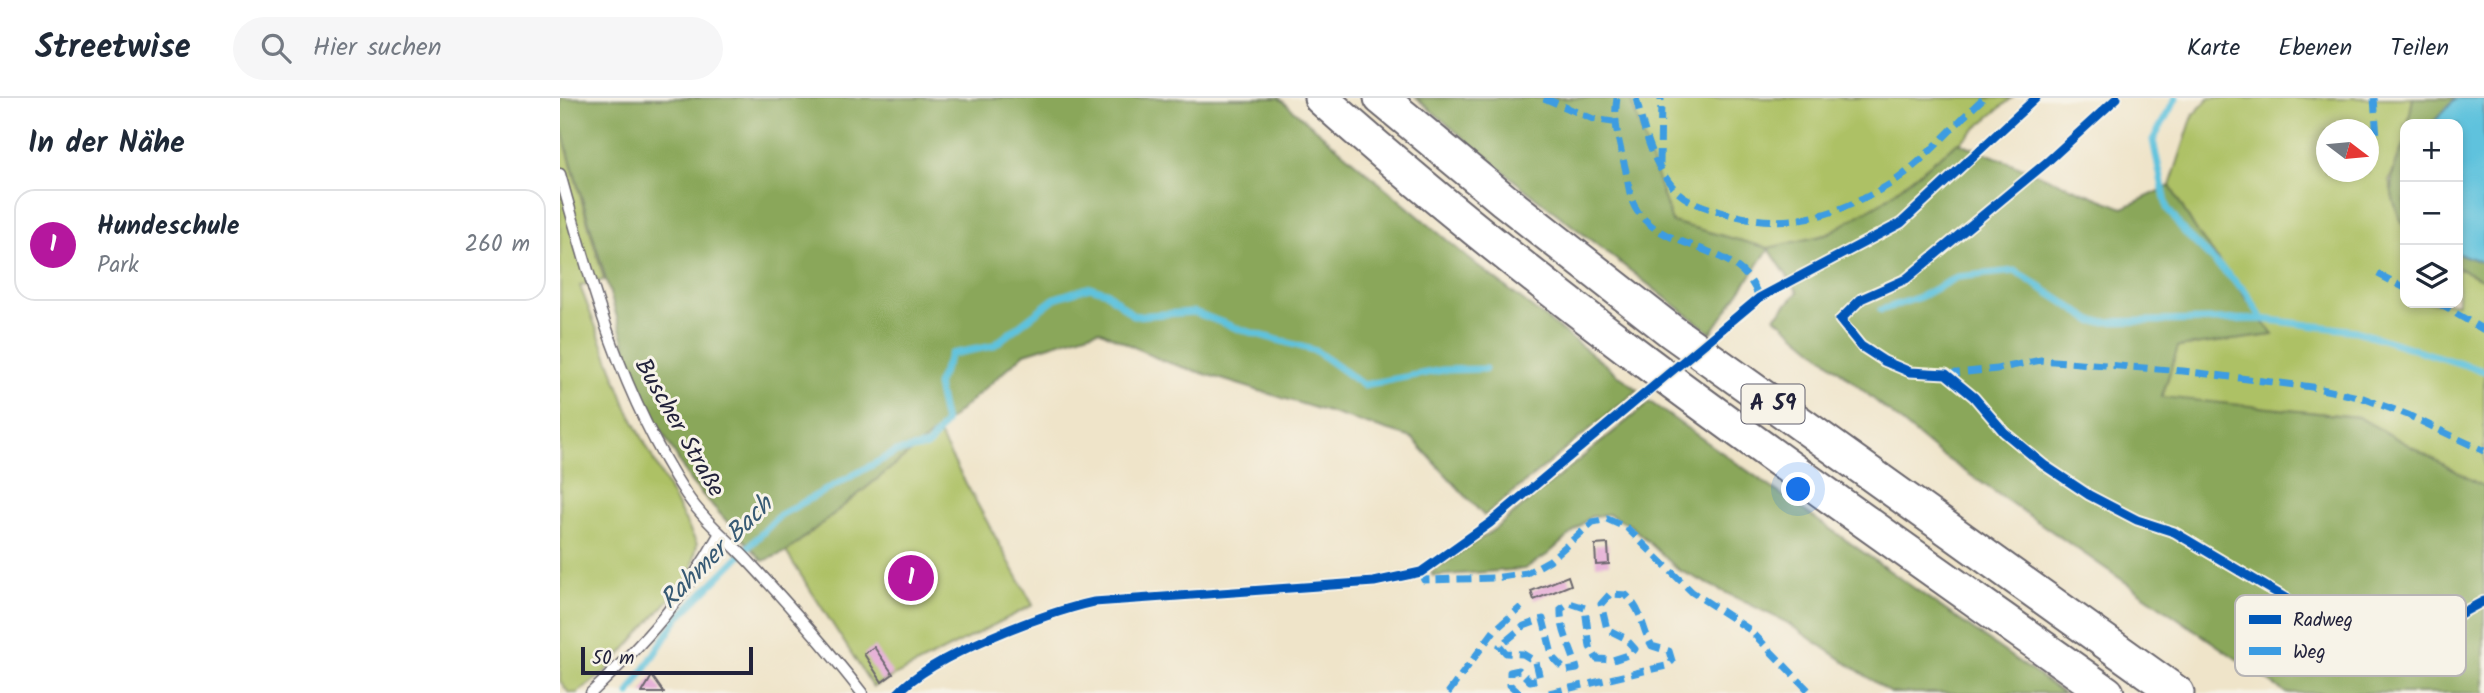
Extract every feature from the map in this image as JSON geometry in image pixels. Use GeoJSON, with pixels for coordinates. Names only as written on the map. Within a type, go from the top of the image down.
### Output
{"type":"FeatureCollection","features":[{"type":"Feature","properties":{"kind":"highway","name":"A 59"},"geometry":{"type":"LineString","coordinates":[[1321,98],[1484,235],[1654,367],[2107,693]]}},
{"type":"Feature","properties":{"kind":"highway","name":"A 59"},"geometry":{"type":"LineString","coordinates":[[1381,98],[1504,200],[1671,331],[2177,693]]}},
{"type":"Feature","properties":{"kind":"lane","name":"Buscher Straße"},"geometry":{"type":"LineString","coordinates":[[560,174],[584,261],[618,364],[640,412],[687,496],[720,534],[749,561],[862,693]]}},
{"type":"Feature","properties":{"kind":"lane"},"geometry":{"type":"LineString","coordinates":[[592,693],[665,619],[684,594],[720,534]]}},
{"type":"Feature","properties":{"kind":"green space"},"geometry":{"type":"Polygon","coordinates":[[[560,98],[1279,98],[1468,258],[1638,390],[1484,516],[1412,438],[1163,361],[1099,330],[1025,353],[937,431],[786,552],[763,561],[691,482],[639,392],[560,124],[560,98]]]}},
{"type":"Feature","properties":{"kind":"green space"},"geometry":{"type":"Polygon","coordinates":[[[1416,98],[1630,98],[1672,222],[1768,248],[1825,235],[1882,202],[1958,142],[2123,208],[2170,186],[2195,229],[2273,335],[2178,347],[2162,397],[2358,417],[2484,487],[2484,693],[2286,693],[2261,676],[2466,676],[2466,595],[2235,595],[2235,658],[1937,452],[1775,317],[1798,292],[1769,249],[1711,333],[1521,186],[1416,98]]]}},
{"type":"Feature","properties":{"kind":"green space"},"geometry":{"type":"Polygon","coordinates":[[[1597,98],[2012,98],[1900,191],[1868,212],[1803,242],[1770,248],[1737,242],[1672,222],[1597,98]]]}},
{"type":"Feature","properties":{"kind":"green space"},"geometry":{"type":"Polygon","coordinates":[[[2209,98],[2413,98],[2409,119],[2400,119],[2400,154],[2389,181],[2400,218],[2400,308],[2463,308],[2463,270],[2484,280],[2484,487],[2358,417],[2162,398],[2177,347],[2272,335],[2195,229],[2170,186],[2193,115],[2209,98]]]}},
{"type":"Feature","properties":{"kind":"green space"},"geometry":{"type":"Polygon","coordinates":[[[2413,98],[2456,98],[2437,119],[2409,119],[2413,98]]]}},
{"type":"Feature","properties":{"kind":"green space"},"geometry":{"type":"Polygon","coordinates":[[[560,124],[604,280],[580,286],[628,410],[697,544],[691,575],[603,674],[577,693],[569,693],[560,681],[560,124]]]}},
{"type":"Feature","properties":{"kind":"green space"},"geometry":{"type":"Polygon","coordinates":[[[2400,154],[2400,217],[2392,194],[2395,166],[2400,154]]]}},
{"type":"Feature","properties":{"kind":"green space"},"geometry":{"type":"Polygon","coordinates":[[[2463,255],[2484,263],[2484,280],[2463,270],[2463,255]]]}},
{"type":"Feature","properties":{"kind":"green space"},"geometry":{"type":"Polygon","coordinates":[[[1650,402],[2063,693],[1891,693],[1786,622],[1679,570],[1630,525],[1608,514],[1590,517],[1547,555],[1524,569],[1433,576],[1431,573],[1496,528],[1650,402]]]}},
{"type":"Feature","properties":{"kind":"green space"},"geometry":{"type":"Polygon","coordinates":[[[937,431],[1033,605],[873,687],[786,552],[937,431]]]}},
{"type":"Feature","properties":{"kind":"water"},"geometry":{"type":"Polygon","coordinates":[[[2456,98],[2484,98],[2484,263],[2463,255],[2463,119],[2437,119],[2456,98]]]}},
{"type":"Feature","properties":{"kind":"building"},"geometry":{"type":"Polygon","coordinates":[[[1608,544],[1609,564],[1596,565],[1595,545],[1608,544]]]}},
{"type":"Feature","properties":{"kind":"building"},"geometry":{"type":"Polygon","coordinates":[[[1568,576],[1571,585],[1534,600],[1531,591],[1568,576]]]}},
{"type":"Feature","properties":{"kind":"building"},"geometry":{"type":"Polygon","coordinates":[[[874,647],[893,674],[882,682],[864,654],[874,647]]]}},
{"type":"Feature","properties":{"kind":"building"},"geometry":{"type":"Polygon","coordinates":[[[652,676],[664,693],[642,693],[652,676]]]}},
{"type":"Feature","properties":{"kind":"waterway"},"geometry":{"type":"LineString","coordinates":[[2176,98],[2153,140],[2167,208],[2185,233],[2246,292],[2262,319],[2356,331],[2484,371]]}},
{"type":"Feature","properties":{"kind":"waterway","name":"Rahmer Bach"},"geometry":{"type":"LineString","coordinates":[[1881,310],[1920,297],[1957,277],[2015,271],[2094,322],[2262,319]]}},
{"type":"Feature","properties":{"kind":"waterway","name":"Rahmer Bach"},"geometry":{"type":"LineString","coordinates":[[629,693],[677,619],[780,515],[896,452],[928,446],[945,423],[937,385],[951,354],[993,346],[1055,298],[1090,287],[1106,292],[1134,316],[1194,312],[1239,329],[1316,351],[1363,385],[1443,370],[1485,369]]}},
{"type":"Feature","properties":{"kind":"marked path"},"geometry":{"type":"LineString","coordinates":[[1544,98],[1593,119],[1613,122]]}},
{"type":"Feature","properties":{"kind":"marked path"},"geometry":{"type":"LineString","coordinates":[[1617,98],[1617,132],[1630,194],[1636,209],[1664,234],[1736,266],[1750,280],[1759,298]]}},
{"type":"Feature","properties":{"kind":"marked path"},"geometry":{"type":"LineString","coordinates":[[1636,98],[1654,155],[1665,177],[1681,195],[1705,207],[1764,220],[1806,218],[1848,206],[1869,196],[1914,166],[1984,98]]}},
{"type":"Feature","properties":{"kind":"marked path"},"geometry":{"type":"LineString","coordinates":[[1660,164],[1661,98]]}},
{"type":"Feature","properties":{"kind":"marked path"},"geometry":{"type":"LineString","coordinates":[[2374,98],[2376,119]]}},
{"type":"Feature","properties":{"kind":"marked path"},"geometry":{"type":"LineString","coordinates":[[2378,274],[2400,285]]}},
{"type":"Feature","properties":{"kind":"marked path"},"geometry":{"type":"LineString","coordinates":[[2447,308],[2484,330]]}},
{"type":"Feature","properties":{"kind":"marked path"},"geometry":{"type":"LineString","coordinates":[[1946,374],[1997,369],[2041,360],[2183,371],[2312,387],[2363,398],[2408,415],[2484,451]]}},
{"type":"Feature","properties":{"kind":"marked path"},"geometry":{"type":"LineString","coordinates":[[1421,572],[1424,580],[1495,578],[1527,573],[1550,560],[1593,522],[1607,519],[1627,528],[1692,592],[1750,630],[1811,693]]}},
{"type":"Feature","properties":{"kind":"marked path"},"geometry":{"type":"LineString","coordinates":[[1519,693],[1510,685],[1510,672],[1519,670],[1530,681],[1540,679],[1536,662],[1523,654],[1506,653],[1500,646],[1524,626],[1543,619],[1553,658],[1566,671],[1577,669],[1561,617],[1561,609],[1570,603],[1585,608],[1590,647],[1597,659],[1613,660],[1631,654],[1635,649],[1625,638],[1607,629],[1601,604],[1610,594],[1626,595],[1636,608],[1652,646],[1669,651],[1672,661],[1666,666],[1549,693]]}},
{"type":"Feature","properties":{"kind":"marked path"},"geometry":{"type":"LineString","coordinates":[[1448,693],[1494,631],[1521,607]]}},
{"type":"Feature","properties":{"kind":"cycle path"},"geometry":{"type":"LineString","coordinates":[[898,693],[914,679],[961,651],[1019,626],[1094,602],[1374,582],[1421,572],[1490,523],[1759,298],[1901,223],[2036,98]]}},
{"type":"Feature","properties":{"kind":"cycle path"},"geometry":{"type":"LineString","coordinates":[[2117,98],[2047,162],[1906,279],[1861,299],[1840,320],[1861,346],[1884,361],[1910,372],[1946,374],[1974,397],[2004,432],[2044,465],[2089,495],[2137,520],[2174,532],[2280,595]]}},
{"type":"Feature","properties":{"kind":"cycle path"},"geometry":{"type":"LineString","coordinates":[[2466,611],[2484,601]]}},
{"type":"Feature","properties":{"kind":"place","name":"Hundeschule"},"geometry":{"type":"Point","coordinates":[911,578]}}]}
